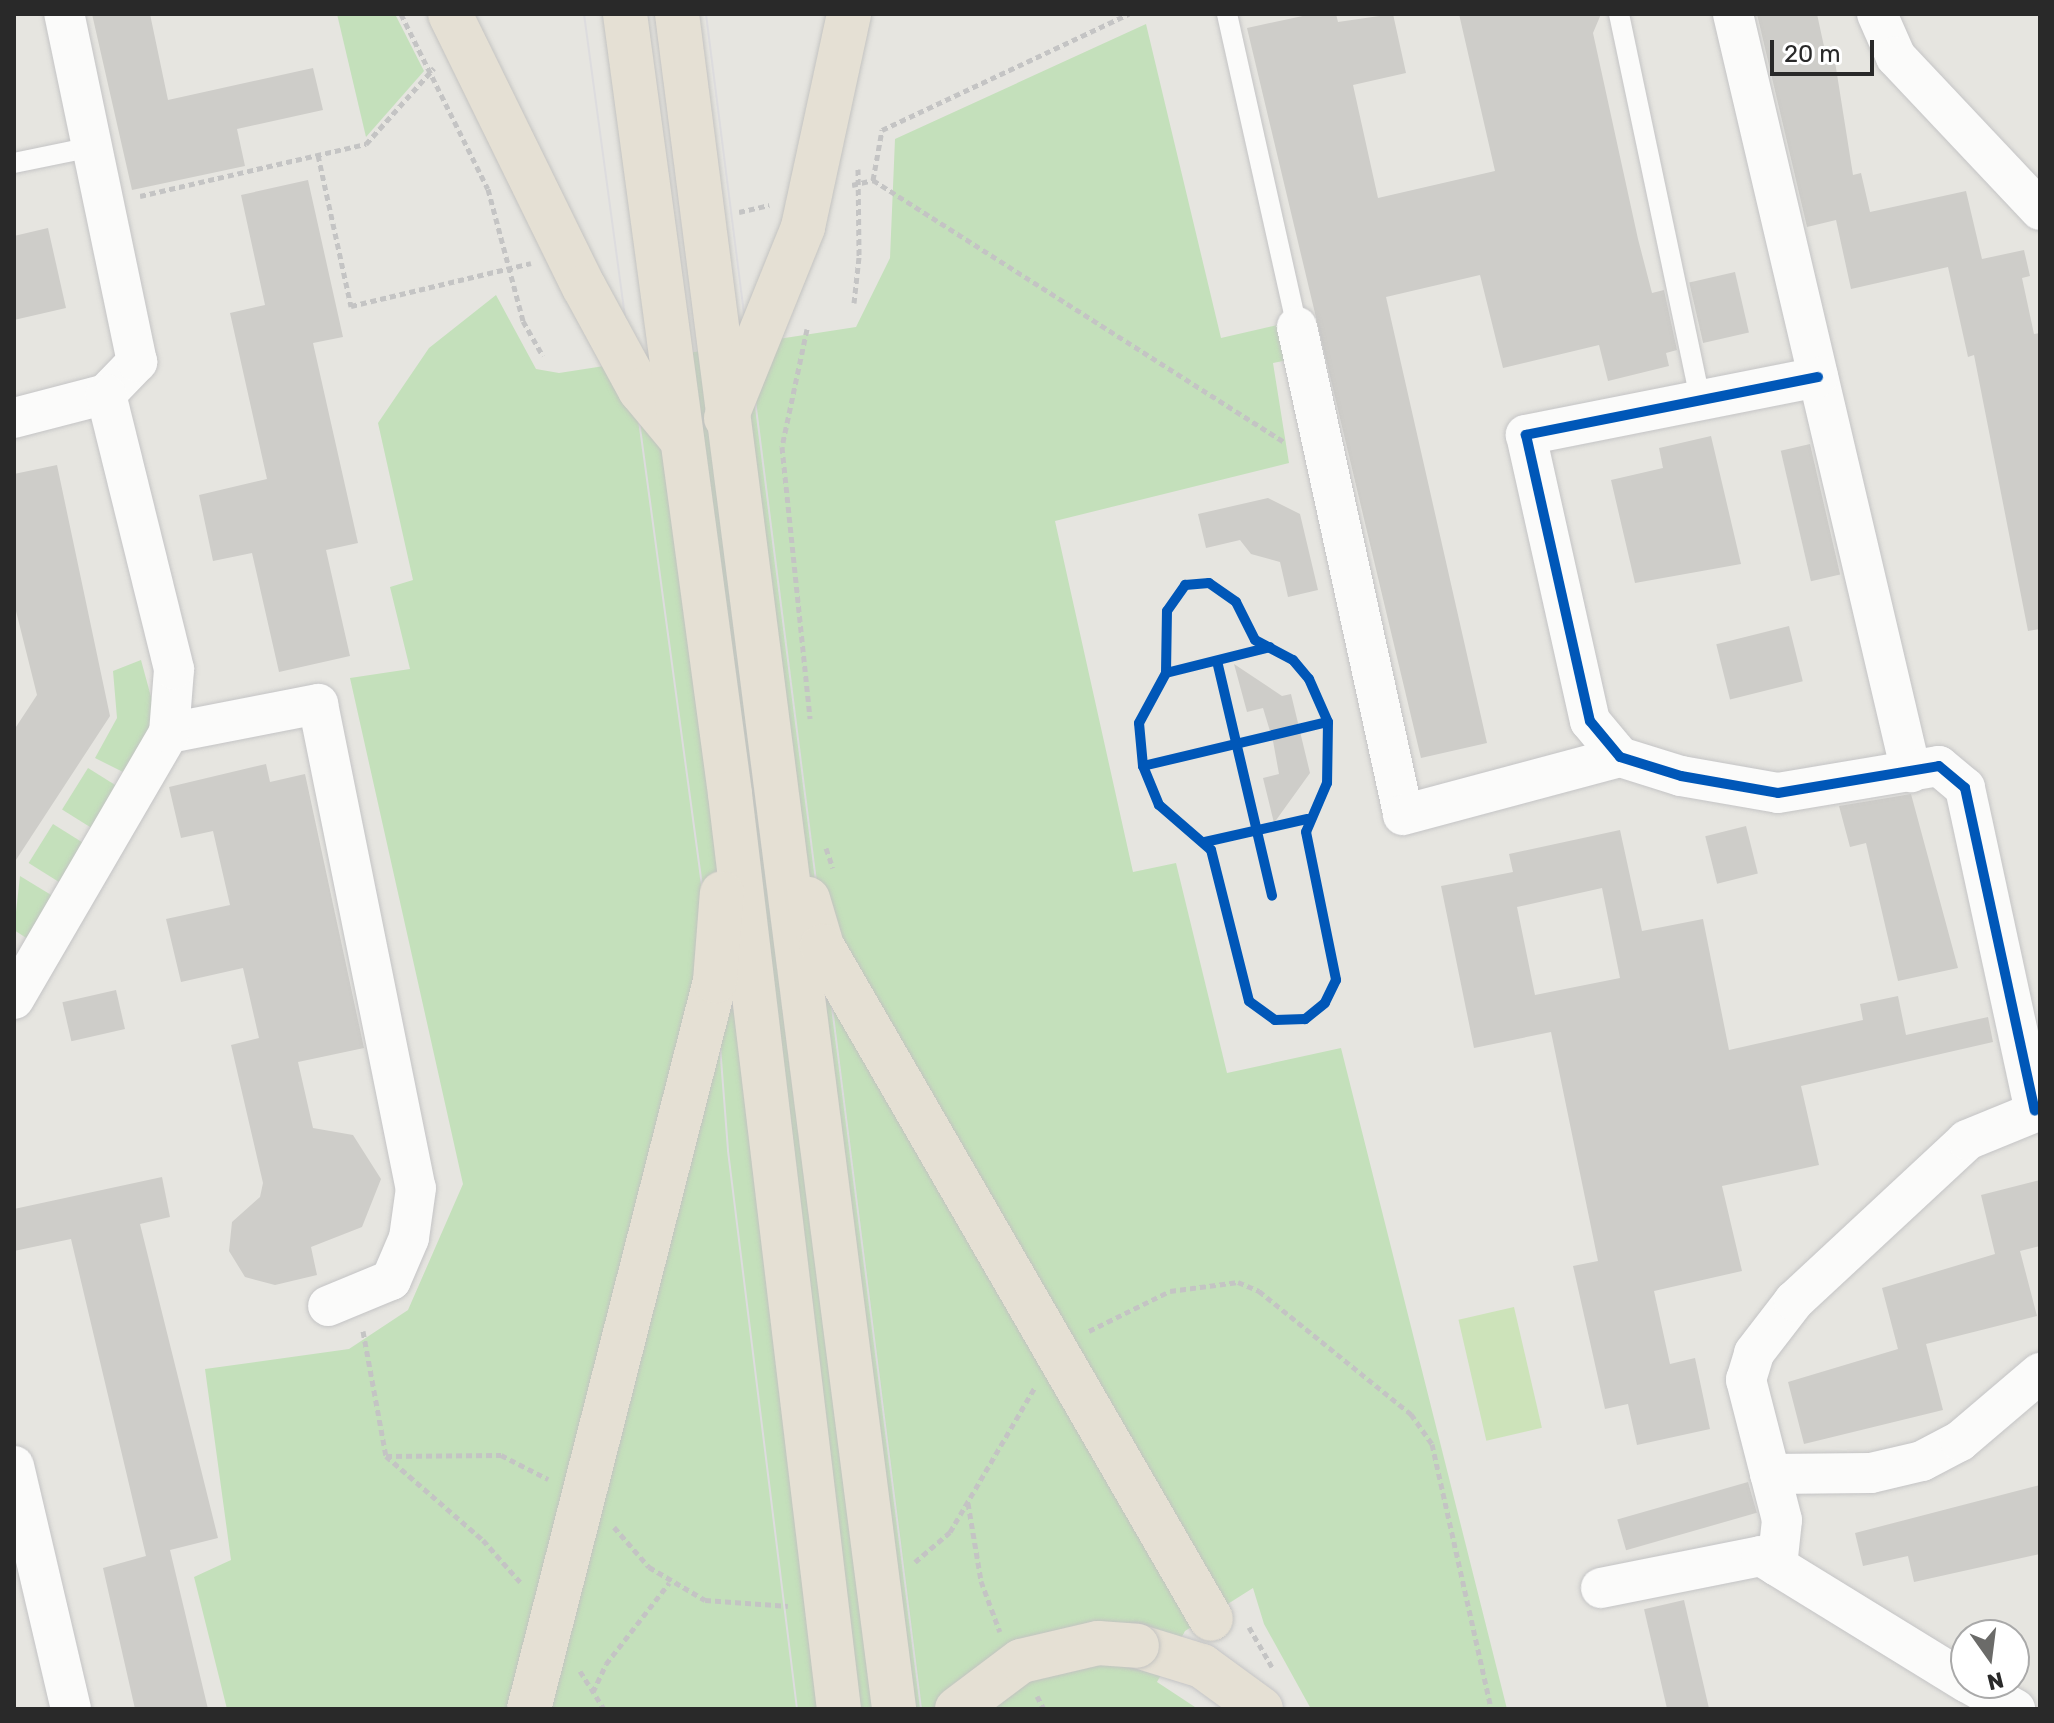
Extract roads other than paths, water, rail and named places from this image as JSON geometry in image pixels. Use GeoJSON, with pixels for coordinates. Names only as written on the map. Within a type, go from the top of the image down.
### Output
{"type":"FeatureCollection","features":[{"type":"Feature","properties":{"kind":"highway"},"geometry":{"type":"LineString","coordinates":[[450,14],[584,287],[640,390],[681,440]]}},
{"type":"Feature","properties":{"kind":"highway"},"geometry":{"type":"LineString","coordinates":[[625,14],[730,794],[839,1709]]}},
{"type":"Feature","properties":{"kind":"highway"},"geometry":{"type":"LineString","coordinates":[[677,14],[726,418],[894,1709]]}},
{"type":"Feature","properties":{"kind":"highway"},"geometry":{"type":"LineString","coordinates":[[726,418],[803,227],[849,14]]}},
{"type":"Feature","properties":{"kind":"highway"},"geometry":{"type":"LineString","coordinates":[[774,783],[822,946],[1226,1617],[1269,1700]]}},
{"type":"Feature","properties":{"kind":"highway"},"geometry":{"type":"LineString","coordinates":[[529,1709],[715,981],[730,794]]}},
{"type":"Feature","properties":{"kind":"highway"},"geometry":{"type":"LineString","coordinates":[[957,1709],[1021,1661],[1098,1643],[1137,1646],[1202,1666],[1269,1700]]}},
{"type":"Feature","properties":{"kind":"street"},"geometry":{"type":"LineString","coordinates":[[14,418],[106,394],[137,362],[64,14]]}},
{"type":"Feature","properties":{"kind":"street"},"geometry":{"type":"LineString","coordinates":[[1733,14],[1911,772]]}},
{"type":"Feature","properties":{"kind":"street"},"geometry":{"type":"LineString","coordinates":[[1877,14],[1896,57],[2040,210]]}},
{"type":"Feature","properties":{"kind":"street"},"geometry":{"type":"LineString","coordinates":[[1297,327],[1403,815],[1620,757],[1778,793],[1939,766],[1965,788],[2037,1110],[1967,1140],[1794,1301],[1754,1353],[1746,1380],[1782,1520],[1777,1566]]}},
{"type":"Feature","properties":{"kind":"street"},"geometry":{"type":"LineString","coordinates":[[1620,757],[1590,721],[1526,435],[1700,397],[1818,377]]}},
{"type":"Feature","properties":{"kind":"street"},"geometry":{"type":"LineString","coordinates":[[14,999],[169,733],[174,669],[106,394]]}},
{"type":"Feature","properties":{"kind":"street"},"geometry":{"type":"LineString","coordinates":[[169,733],[318,704],[416,1188],[409,1238],[391,1280],[342,1300]]}},
{"type":"Feature","properties":{"kind":"street"},"geometry":{"type":"LineString","coordinates":[[1770,1474],[1871,1473],[1922,1461],[1960,1441],[2040,1373]]}},
{"type":"Feature","properties":{"kind":"street"},"geometry":{"type":"LineString","coordinates":[[14,1466],[71,1709]]}},
{"type":"Feature","properties":{"kind":"street"},"geometry":{"type":"LineString","coordinates":[[1601,1588],[1761,1556],[1950,1672]]}},
{"type":"Feature","properties":{"kind":"street"},"geometry":{"type":"LineString","coordinates":[[1997,1699],[2015,1709]]}},
{"type":"Feature","properties":{"kind":"lane"},"geometry":{"type":"LineString","coordinates":[[1227,14],[1297,327]]}},
{"type":"Feature","properties":{"kind":"lane"},"geometry":{"type":"LineString","coordinates":[[1619,14],[1700,397]]}},
{"type":"Feature","properties":{"kind":"lane"},"geometry":{"type":"LineString","coordinates":[[14,163],[92,147]]}},
{"type":"Feature","properties":{"kind":"tram line"},"geometry":{"type":"LineString","coordinates":[[584,14],[715,981],[728,1151],[797,1709]]}},
{"type":"Feature","properties":{"kind":"tram line"},"geometry":{"type":"LineString","coordinates":[[706,14],[921,1709]]}}]}
